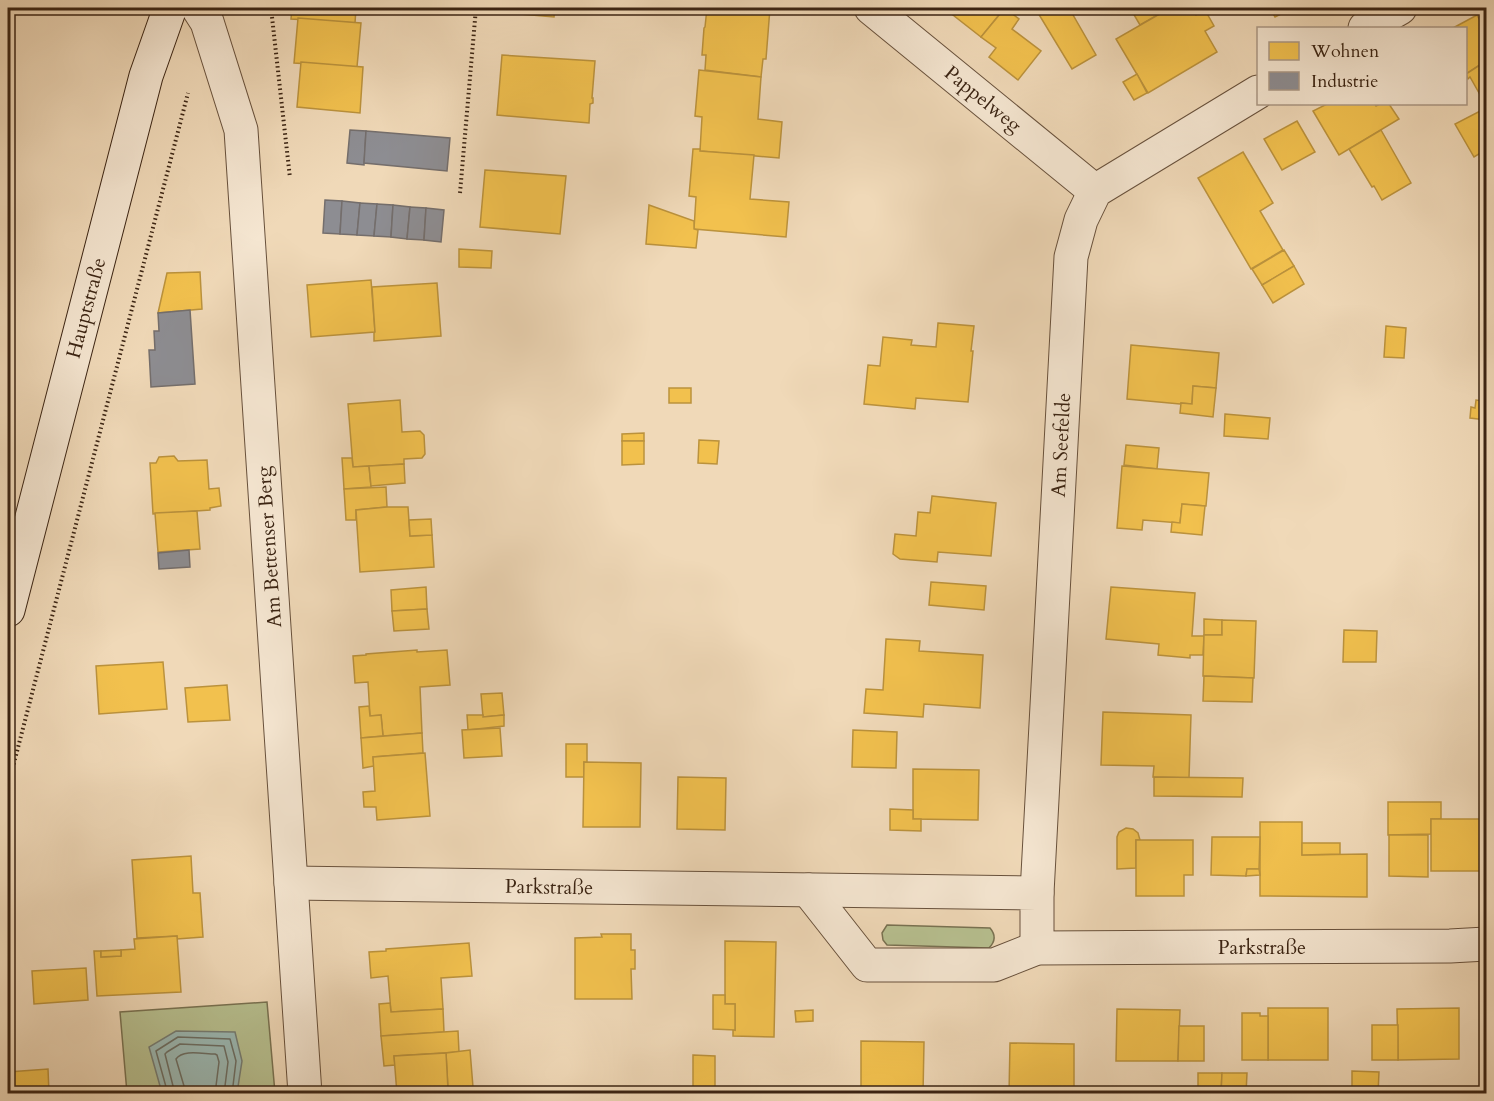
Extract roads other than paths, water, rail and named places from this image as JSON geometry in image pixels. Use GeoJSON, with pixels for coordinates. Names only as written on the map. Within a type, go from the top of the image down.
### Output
{"type":"FeatureCollection","features":[{"type":"Feature","properties":{"kind":"street","name":"Hauptstraße"},"geometry":{"type":"LineString","coordinates":[[8,610],[146,76],[170,8]]}},
{"type":"Feature","properties":{"kind":"street","name":"Am Bettenser Berg"},"geometry":{"type":"LineString","coordinates":[[198,8],[207,22],[241,130],[305,1094]]}},
{"type":"Feature","properties":{"kind":"street","name":"Pappelweg"},"geometry":{"type":"LineString","coordinates":[[872,8],[1095,190]]}},
{"type":"Feature","properties":{"kind":"street"},"geometry":{"type":"LineString","coordinates":[[1095,190],[1257,93]]}},
{"type":"Feature","properties":{"kind":"street","name":"Am Seefelde"},"geometry":{"type":"LineString","coordinates":[[1037,893],[1071,257],[1081,220],[1095,190]]}},
{"type":"Feature","properties":{"kind":"street","name":"Parkstraße"},"geometry":{"type":"LineString","coordinates":[[291,883],[1037,893]]}},
{"type":"Feature","properties":{"kind":"street","name":"Parkstraße"},"geometry":{"type":"LineString","coordinates":[[808,890],[867,965],[994,965],[1037,948],[1486,944]]}},
{"type":"Feature","properties":{"kind":"street"},"geometry":{"type":"LineString","coordinates":[[1037,893],[1037,948]]}},
{"type":"Feature","properties":{"kind":"water"},"geometry":{"type":"Polygon","coordinates":[[[176,1031],[235,1032],[242,1061],[237,1093],[162,1093],[149,1047],[176,1031]]]}}]}
